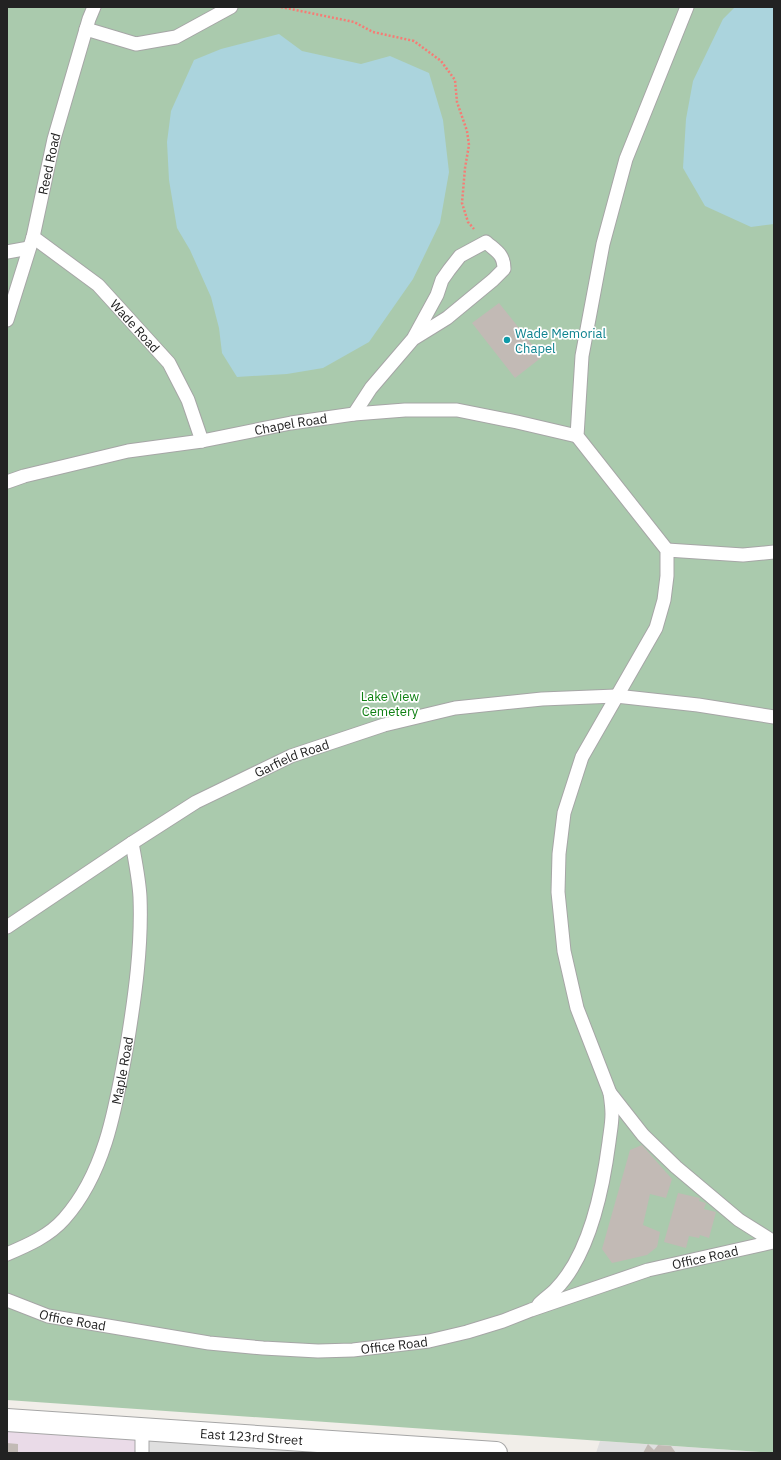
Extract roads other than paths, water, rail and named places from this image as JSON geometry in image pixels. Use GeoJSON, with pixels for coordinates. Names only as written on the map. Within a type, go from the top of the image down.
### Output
{"type":"FeatureCollection","features":[{"type":"Feature","properties":{"kind":"street","name":"East 123rd Street"},"geometry":{"type":"LineString","coordinates":[[7,1420],[496,1453]]}},
{"type":"Feature","properties":{"kind":"lane","name":"Reed Road"},"geometry":{"type":"LineString","coordinates":[[7,320],[31,242],[54,139],[86,29],[94,7]]}},
{"type":"Feature","properties":{"kind":"lane"},"geometry":{"type":"LineString","coordinates":[[86,29],[136,44],[176,37],[231,7]]}},
{"type":"Feature","properties":{"kind":"lane"},"geometry":{"type":"LineString","coordinates":[[687,7],[626,159],[603,244],[582,356],[577,436],[667,550],[667,576],[664,600],[656,628],[582,757],[564,813],[559,854],[558,892],[564,951],[577,1008],[610,1093],[643,1135],[676,1167],[739,1220],[773,1242]]}},
{"type":"Feature","properties":{"kind":"lane"},"geometry":{"type":"LineString","coordinates":[[7,252],[31,242]]}},
{"type":"Feature","properties":{"kind":"lane","name":"Wade Road"},"geometry":{"type":"LineString","coordinates":[[31,242],[98,285],[169,363],[188,400],[202,441]]}},
{"type":"Feature","properties":{"kind":"lane"},"geometry":{"type":"LineString","coordinates":[[354,414],[371,388],[413,339],[437,295],[442,280],[460,256],[486,242],[500,254],[504,262],[504,269],[493,280],[446,318],[413,339]]}},
{"type":"Feature","properties":{"kind":"lane","name":"Chapel Road"},"geometry":{"type":"LineString","coordinates":[[7,482],[24,476],[128,451],[202,441],[291,423],[354,414],[405,410],[457,410],[577,436]]}},
{"type":"Feature","properties":{"kind":"lane"},"geometry":{"type":"LineString","coordinates":[[667,550],[743,555],[774,552]]}},
{"type":"Feature","properties":{"kind":"lane","name":"Garfield Road"},"geometry":{"type":"LineString","coordinates":[[7,927],[196,802],[291,756],[384,725],[455,708],[542,699],[616,696],[698,704],[774,717]]}},
{"type":"Feature","properties":{"kind":"lane","name":"Maple Road"},"geometry":{"type":"LineString","coordinates":[[7,1254],[26,1246],[47,1234],[62,1221],[74,1207],[90,1181],[104,1143],[122,1073],[134,1001],[138,957],[140,895],[132,843]]}},
{"type":"Feature","properties":{"kind":"lane"},"geometry":{"type":"LineString","coordinates":[[531,1310],[555,1290],[569,1272],[581,1249],[590,1226],[600,1194],[607,1159],[612,1114],[610,1093]]}},
{"type":"Feature","properties":{"kind":"lane","name":"Office Road"},"geometry":{"type":"LineString","coordinates":[[7,1300],[48,1316],[194,1340],[263,1348],[318,1351],[353,1350],[429,1340],[467,1332],[503,1321],[648,1270],[773,1242]]}},
{"type":"Feature","properties":{"kind":"lane"},"geometry":{"type":"LineString","coordinates":[[142,1429],[142,1453]]}},
{"type":"Feature","properties":{"kind":"water"},"geometry":{"type":"Polygon","coordinates":[[[735,7],[774,7],[774,224],[751,227],[705,206],[683,168],[686,119],[693,81],[723,19],[735,7]]]}},
{"type":"Feature","properties":{"kind":"water"},"geometry":{"type":"Polygon","coordinates":[[[279,34],[302,51],[361,64],[390,56],[429,73],[443,120],[449,172],[440,223],[413,279],[369,342],[323,368],[287,374],[237,377],[222,353],[219,328],[211,297],[190,250],[177,228],[169,180],[167,142],[171,111],[194,60],[221,49],[279,34]]]}},
{"type":"Feature","properties":{"kind":"place","name":"Wade Memorial Chapel"},"geometry":{"type":"Point","coordinates":[507,340]}},
{"type":"Feature","properties":{"kind":"park label","name":"Lake View Cemetery"},"geometry":{"type":"Point","coordinates":[390,704]}}]}
